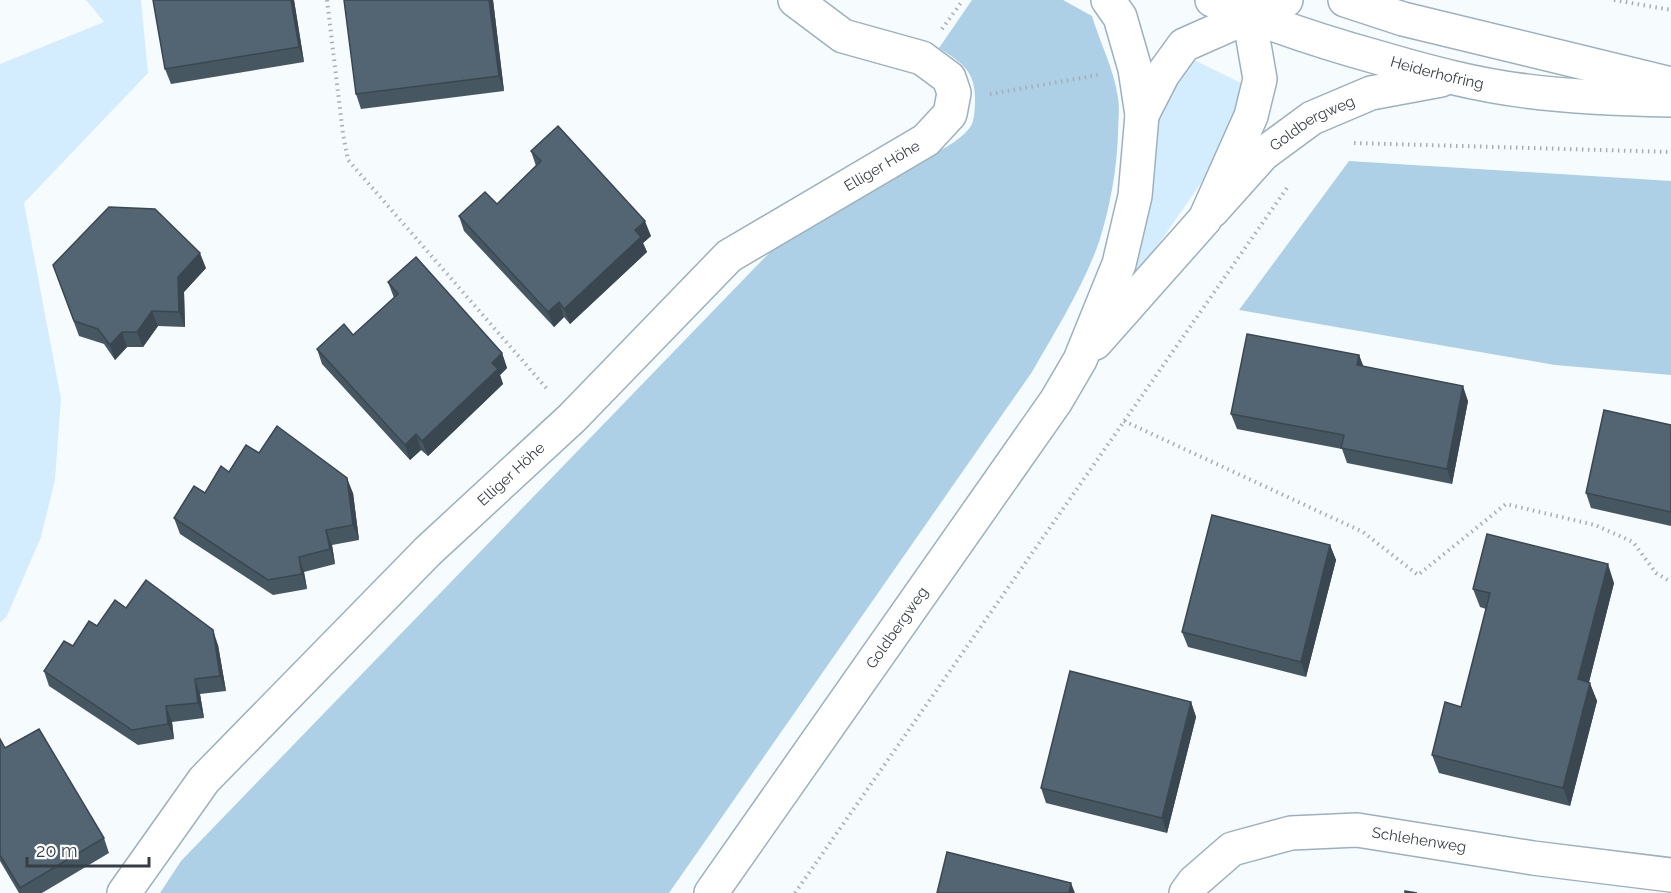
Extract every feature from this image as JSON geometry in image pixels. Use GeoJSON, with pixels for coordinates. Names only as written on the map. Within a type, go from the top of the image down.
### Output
{"type":"FeatureCollection","features":[{"type":"Feature","properties":{"kind":"street"},"geometry":{"type":"LineString","coordinates":[[795,0],[843,36],[922,58],[949,78],[952,104]]}},
{"type":"Feature","properties":{"kind":"street","name":"Goldbergweg"},"geometry":{"type":"LineString","coordinates":[[711,893],[1056,401],[1080,360],[1121,252],[1135,196],[1142,115],[1135,69],[1120,17],[1108,0]]}},
{"type":"Feature","properties":{"kind":"street","name":"Heiderhofring"},"geometry":{"type":"LineString","coordinates":[[1212,0],[1246,8],[1315,40],[1449,78],[1526,91],[1671,100]]}},
{"type":"Feature","properties":{"kind":"street","name":"Goldbergweg"},"geometry":{"type":"LineString","coordinates":[[1142,115],[1163,74],[1184,45],[1246,8],[1286,0]]}},
{"type":"Feature","properties":{"kind":"street"},"geometry":{"type":"LineString","coordinates":[[1345,0],[1402,19],[1671,84]]}},
{"type":"Feature","properties":{"kind":"street","name":"Goldbergweg"},"geometry":{"type":"LineString","coordinates":[[1205,219],[1251,116],[1260,79],[1246,8]]}},
{"type":"Feature","properties":{"kind":"street","name":"Goldbergweg"},"geometry":{"type":"LineString","coordinates":[[1080,360],[1263,153],[1312,118],[1371,93],[1449,78]]}},
{"type":"Feature","properties":{"kind":"street","name":"Elliger Höhe"},"geometry":{"type":"LineString","coordinates":[[124,893],[204,780],[428,551],[572,418],[729,256],[926,140],[952,104]]}},
{"type":"Feature","properties":{"kind":"street","name":"Schlehenweg"},"geometry":{"type":"LineString","coordinates":[[1186,893],[1194,882],[1232,849],[1291,833],[1357,830],[1533,858],[1671,875]]}},
{"type":"Feature","properties":{"kind":"path"},"geometry":{"type":"LineString","coordinates":[[327,0],[348,160],[572,418]]}},
{"type":"Feature","properties":{"kind":"path"},"geometry":{"type":"LineString","coordinates":[[1614,0],[1671,10]]}},
{"type":"Feature","properties":{"kind":"path"},"geometry":{"type":"LineString","coordinates":[[952,104],[979,96],[1135,69]]}},
{"type":"Feature","properties":{"kind":"path"},"geometry":{"type":"LineString","coordinates":[[1347,143],[1378,142],[1671,152]]}},
{"type":"Feature","properties":{"kind":"path"},"geometry":{"type":"LineString","coordinates":[[795,893],[1291,183]]}},
{"type":"Feature","properties":{"kind":"path"},"geometry":{"type":"LineString","coordinates":[[1124,421],[1363,532],[1418,575],[1506,504],[1595,525],[1633,542],[1656,573],[1671,582]]}},
{"type":"Feature","properties":{"kind":"shaded area"},"geometry":{"type":"Polygon","coordinates":[[[86,0],[141,0],[148,73],[24,203],[61,399],[55,480],[41,537],[7,616],[0,623],[0,64],[104,22],[86,0]]]}},
{"type":"Feature","properties":{"kind":"shaded area"},"geometry":{"type":"Polygon","coordinates":[[[972,0],[1063,0],[1092,16],[1116,87],[1119,107],[1114,175],[1099,242],[1077,292],[1032,372],[669,893],[160,893],[181,861],[774,248],[858,191],[941,150],[965,133],[972,124],[974,114],[975,96],[972,79],[959,62],[939,48],[972,0]]]}},
{"type":"Feature","properties":{"kind":"shaded area"},"geometry":{"type":"Polygon","coordinates":[[[1192,59],[1245,85],[1240,111],[1217,160],[1126,291],[1157,123],[1172,88],[1192,59]]]}},
{"type":"Feature","properties":{"kind":"shaded area"},"geometry":{"type":"Polygon","coordinates":[[[1349,161],[1671,181],[1671,375],[1555,365],[1239,310],[1349,161]]]}},
{"type":"Feature","properties":{"kind":"building"},"geometry":{"type":"Polygon","coordinates":[[[153,0],[291,0],[299,47],[165,69],[153,0]]]}},
{"type":"Feature","properties":{"kind":"building"},"geometry":{"type":"Polygon","coordinates":[[[344,0],[489,0],[499,76],[356,94],[344,0]]]}},
{"type":"Feature","properties":{"kind":"building"},"geometry":{"type":"Polygon","coordinates":[[[558,126],[645,221],[635,230],[641,237],[564,309],[559,302],[548,312],[459,216],[485,192],[497,204],[541,161],[531,151],[558,126]]]}},
{"type":"Feature","properties":{"kind":"building"},"geometry":{"type":"Polygon","coordinates":[[[109,207],[155,209],[200,253],[178,277],[179,312],[152,311],[137,332],[122,332],[110,345],[98,329],[74,321],[53,265],[109,207]]]}},
{"type":"Feature","properties":{"kind":"building"},"geometry":{"type":"Polygon","coordinates":[[[416,257],[502,353],[492,363],[498,369],[422,441],[416,434],[405,445],[317,349],[344,324],[353,335],[398,294],[388,282],[416,257]]]}},
{"type":"Feature","properties":{"kind":"building"},"geometry":{"type":"Polygon","coordinates":[[[1247,334],[1359,355],[1357,365],[1463,386],[1447,469],[1341,448],[1344,435],[1231,414],[1247,334]]]}},
{"type":"Feature","properties":{"kind":"building"},"geometry":{"type":"Polygon","coordinates":[[[1604,410],[1671,425],[1671,512],[1586,493],[1604,410]]]}},
{"type":"Feature","properties":{"kind":"building"},"geometry":{"type":"Polygon","coordinates":[[[277,426],[347,478],[353,525],[326,530],[330,549],[299,557],[302,574],[268,580],[174,518],[194,486],[205,493],[221,466],[229,472],[246,445],[259,453],[277,426]]]}},
{"type":"Feature","properties":{"kind":"building"},"geometry":{"type":"Polygon","coordinates":[[[1212,515],[1330,545],[1301,662],[1182,632],[1212,515]]]}},
{"type":"Feature","properties":{"kind":"building"},"geometry":{"type":"Polygon","coordinates":[[[1487,534],[1608,564],[1578,679],[1590,683],[1563,788],[1432,755],[1445,702],[1461,707],[1490,593],[1473,589],[1487,534]]]}},
{"type":"Feature","properties":{"kind":"building"},"geometry":{"type":"Polygon","coordinates":[[[146,580],[213,630],[220,676],[195,679],[198,703],[166,706],[168,724],[132,730],[44,671],[64,641],[73,646],[89,621],[97,626],[115,600],[126,608],[146,580]]]}},
{"type":"Feature","properties":{"kind":"building"},"geometry":{"type":"Polygon","coordinates":[[[1070,671],[1191,702],[1162,818],[1041,788],[1070,671]]]}},
{"type":"Feature","properties":{"kind":"building"},"geometry":{"type":"Polygon","coordinates":[[[39,729],[104,838],[20,888],[0,855],[0,739],[5,748],[39,729]]]}},
{"type":"Feature","properties":{"kind":"building"},"geometry":{"type":"Polygon","coordinates":[[[947,852],[1071,883],[1069,893],[937,893],[947,852]]]}}]}
